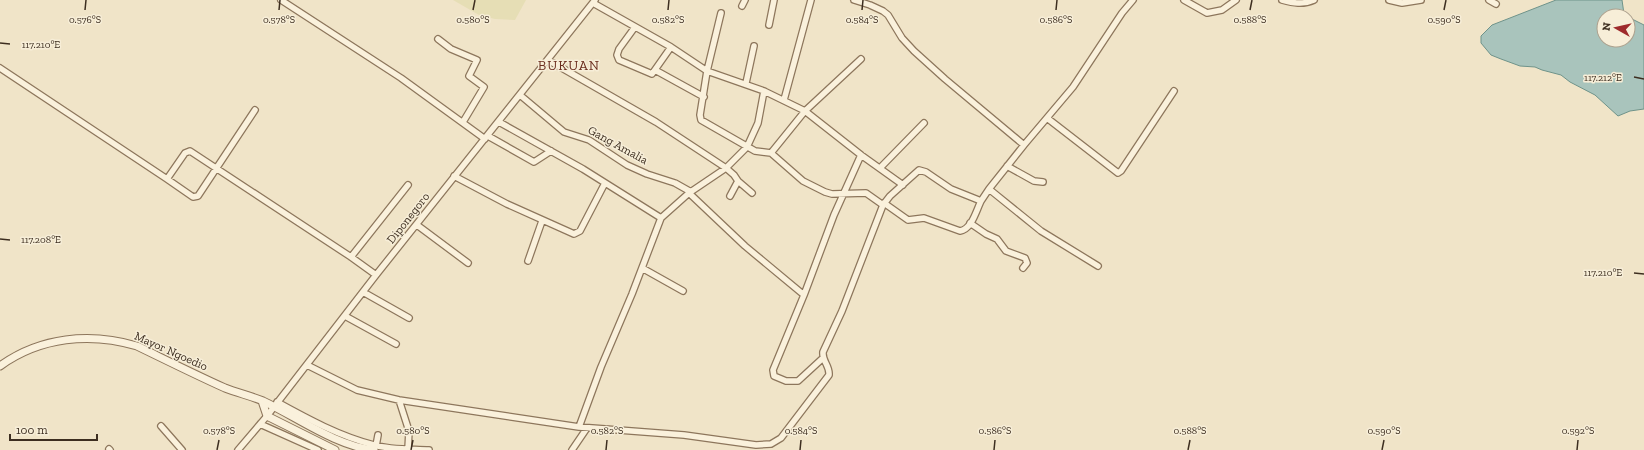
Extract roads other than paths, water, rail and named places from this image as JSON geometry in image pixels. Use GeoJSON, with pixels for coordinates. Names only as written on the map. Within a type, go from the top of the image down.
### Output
{"type":"FeatureCollection","features":[{"type":"Feature","properties":{"kind":"street"},"geometry":{"type":"LineString","coordinates":[[281,0],[401,78],[463,122],[487,137],[534,162],[551,151]]}},
{"type":"Feature","properties":{"kind":"street"},"geometry":{"type":"LineString","coordinates":[[742,6],[745,0]]}},
{"type":"Feature","properties":{"kind":"street"},"geometry":{"type":"LineString","coordinates":[[769,25],[774,0]]}},
{"type":"Feature","properties":{"kind":"street"},"geometry":{"type":"LineString","coordinates":[[784,100],[811,0]]}},
{"type":"Feature","properties":{"kind":"street"},"geometry":{"type":"LineString","coordinates":[[854,0],[870,2],[888,15],[902,38],[914,51],[1024,145]]}},
{"type":"Feature","properties":{"kind":"street"},"geometry":{"type":"LineString","coordinates":[[721,13],[707,71],[700,115],[701,120],[757,152],[772,153],[799,178],[812,186],[829,193],[866,193],[908,220],[924,218],[960,230],[966,229],[989,189],[1024,145],[1073,88],[1122,13],[1133,0]]}},
{"type":"Feature","properties":{"kind":"street"},"geometry":{"type":"LineString","coordinates":[[1184,0],[1207,13],[1222,10],[1236,0]]}},
{"type":"Feature","properties":{"kind":"street"},"geometry":{"type":"LineString","coordinates":[[1282,0],[1307,3],[1314,0]]}},
{"type":"Feature","properties":{"kind":"street"},"geometry":{"type":"LineString","coordinates":[[1389,0],[1402,3],[1421,0]]}},
{"type":"Feature","properties":{"kind":"street"},"geometry":{"type":"LineString","coordinates":[[1490,0],[1496,4]]}},
{"type":"Feature","properties":{"kind":"street"},"geometry":{"type":"LineString","coordinates":[[594,1],[635,27],[671,47],[707,71],[764,91],[805,111],[861,155],[903,185]]}},
{"type":"Feature","properties":{"kind":"street","name":"Diponegoro"},"geometry":{"type":"LineString","coordinates":[[238,450],[276,405],[376,275],[594,1]]}},
{"type":"Feature","properties":{"kind":"street"},"geometry":{"type":"LineString","coordinates":[[635,27],[619,49],[617,55],[618,58],[652,74],[671,47]]}},
{"type":"Feature","properties":{"kind":"street"},"geometry":{"type":"LineString","coordinates":[[438,39],[451,49],[477,60],[469,76],[484,87],[463,122]]}},
{"type":"Feature","properties":{"kind":"street"},"geometry":{"type":"LineString","coordinates":[[746,84],[754,46]]}},
{"type":"Feature","properties":{"kind":"street"},"geometry":{"type":"LineString","coordinates":[[772,153],[805,111],[861,59]]}},
{"type":"Feature","properties":{"kind":"street"},"geometry":{"type":"LineString","coordinates":[[548,60],[656,122],[726,168],[752,193]]}},
{"type":"Feature","properties":{"kind":"street"},"geometry":{"type":"LineString","coordinates":[[0,68],[194,197],[200,194],[255,110]]}},
{"type":"Feature","properties":{"kind":"street"},"geometry":{"type":"LineString","coordinates":[[655,70],[704,97]]}},
{"type":"Feature","properties":{"kind":"street"},"geometry":{"type":"LineString","coordinates":[[579,427],[601,367],[661,218],[690,193],[726,168],[748,146],[758,123],[764,91]]}},
{"type":"Feature","properties":{"kind":"street"},"geometry":{"type":"LineString","coordinates":[[1047,118],[1118,173],[1121,171],[1174,91]]}},
{"type":"Feature","properties":{"kind":"street","name":"Gang Amalia"},"geometry":{"type":"LineString","coordinates":[[520,95],[564,132],[589,140],[627,165],[647,174],[675,183],[690,193],[745,246],[804,295]]}},
{"type":"Feature","properties":{"kind":"street"},"geometry":{"type":"LineString","coordinates":[[499,122],[551,151],[661,218]]}},
{"type":"Feature","properties":{"kind":"street"},"geometry":{"type":"LineString","coordinates":[[880,168],[924,123]]}},
{"type":"Feature","properties":{"kind":"street"},"geometry":{"type":"LineString","coordinates":[[167,179],[188,151],[190,151],[376,275]]}},
{"type":"Feature","properties":{"kind":"street"},"geometry":{"type":"LineString","coordinates":[[823,358],[798,381],[786,381],[776,377],[773,374],[773,370],[843,194],[861,155]]}},
{"type":"Feature","properties":{"kind":"street"},"geometry":{"type":"LineString","coordinates":[[1007,166],[1034,181],[1043,182]]}},
{"type":"Feature","properties":{"kind":"street"},"geometry":{"type":"LineString","coordinates":[[307,364],[357,390],[399,400],[587,428],[696,436],[756,445],[771,444],[781,438],[827,378],[829,369],[823,358],[823,352],[842,311],[884,204],[918,171],[921,170],[951,189],[981,201]]}},
{"type":"Feature","properties":{"kind":"street"},"geometry":{"type":"LineString","coordinates":[[454,176],[542,221],[571,233],[578,232],[605,183]]}},
{"type":"Feature","properties":{"kind":"street"},"geometry":{"type":"LineString","coordinates":[[730,196],[738,181]]}},
{"type":"Feature","properties":{"kind":"street"},"geometry":{"type":"LineString","coordinates":[[351,257],[408,186]]}},
{"type":"Feature","properties":{"kind":"street"},"geometry":{"type":"LineString","coordinates":[[989,189],[1041,231],[1098,266]]}},
{"type":"Feature","properties":{"kind":"street"},"geometry":{"type":"LineString","coordinates":[[528,261],[542,221]]}},
{"type":"Feature","properties":{"kind":"street"},"geometry":{"type":"LineString","coordinates":[[970,223],[986,234],[998,239],[1006,251],[1025,258],[1026,263],[1023,268]]}},
{"type":"Feature","properties":{"kind":"street"},"geometry":{"type":"LineString","coordinates":[[417,225],[468,263]]}},
{"type":"Feature","properties":{"kind":"street"},"geometry":{"type":"LineString","coordinates":[[642,268],[683,291]]}},
{"type":"Feature","properties":{"kind":"street"},"geometry":{"type":"LineString","coordinates":[[363,292],[409,318]]}},
{"type":"Feature","properties":{"kind":"street"},"geometry":{"type":"LineString","coordinates":[[345,316],[396,344]]}},
{"type":"Feature","properties":{"kind":"street","name":"Mayor Ngoedio"},"geometry":{"type":"LineString","coordinates":[[0,366],[17,354],[58,341],[77,338],[107,339],[137,346],[225,388],[276,405],[305,424],[345,442],[374,444]]}},
{"type":"Feature","properties":{"kind":"street"},"geometry":{"type":"LineString","coordinates":[[399,400],[408,426],[408,448]]}},
{"type":"Feature","properties":{"kind":"street"},"geometry":{"type":"LineString","coordinates":[[262,401],[267,416],[335,450]]}},
{"type":"Feature","properties":{"kind":"street"},"geometry":{"type":"LineString","coordinates":[[260,424],[318,450]]}},
{"type":"Feature","properties":{"kind":"street"},"geometry":{"type":"LineString","coordinates":[[161,426],[182,450]]}},
{"type":"Feature","properties":{"kind":"street"},"geometry":{"type":"LineString","coordinates":[[572,450],[587,428]]}},
{"type":"Feature","properties":{"kind":"street"},"geometry":{"type":"LineString","coordinates":[[374,444],[429,450]]}},
{"type":"Feature","properties":{"kind":"water"},"geometry":{"type":"Polygon","coordinates":[[[1556,0],[1622,0],[1623,8],[1596,8],[1596,48],[1636,48],[1636,21],[1644,25],[1644,109],[1630,111],[1618,116],[1595,95],[1570,82],[1561,75],[1535,67],[1520,66],[1491,55],[1481,43],[1481,36],[1492,25],[1556,0]]]}},
{"type":"Feature","properties":{"kind":"district","name":"BUKUAN"},"geometry":{"type":"Point","coordinates":[569,65]}}]}
